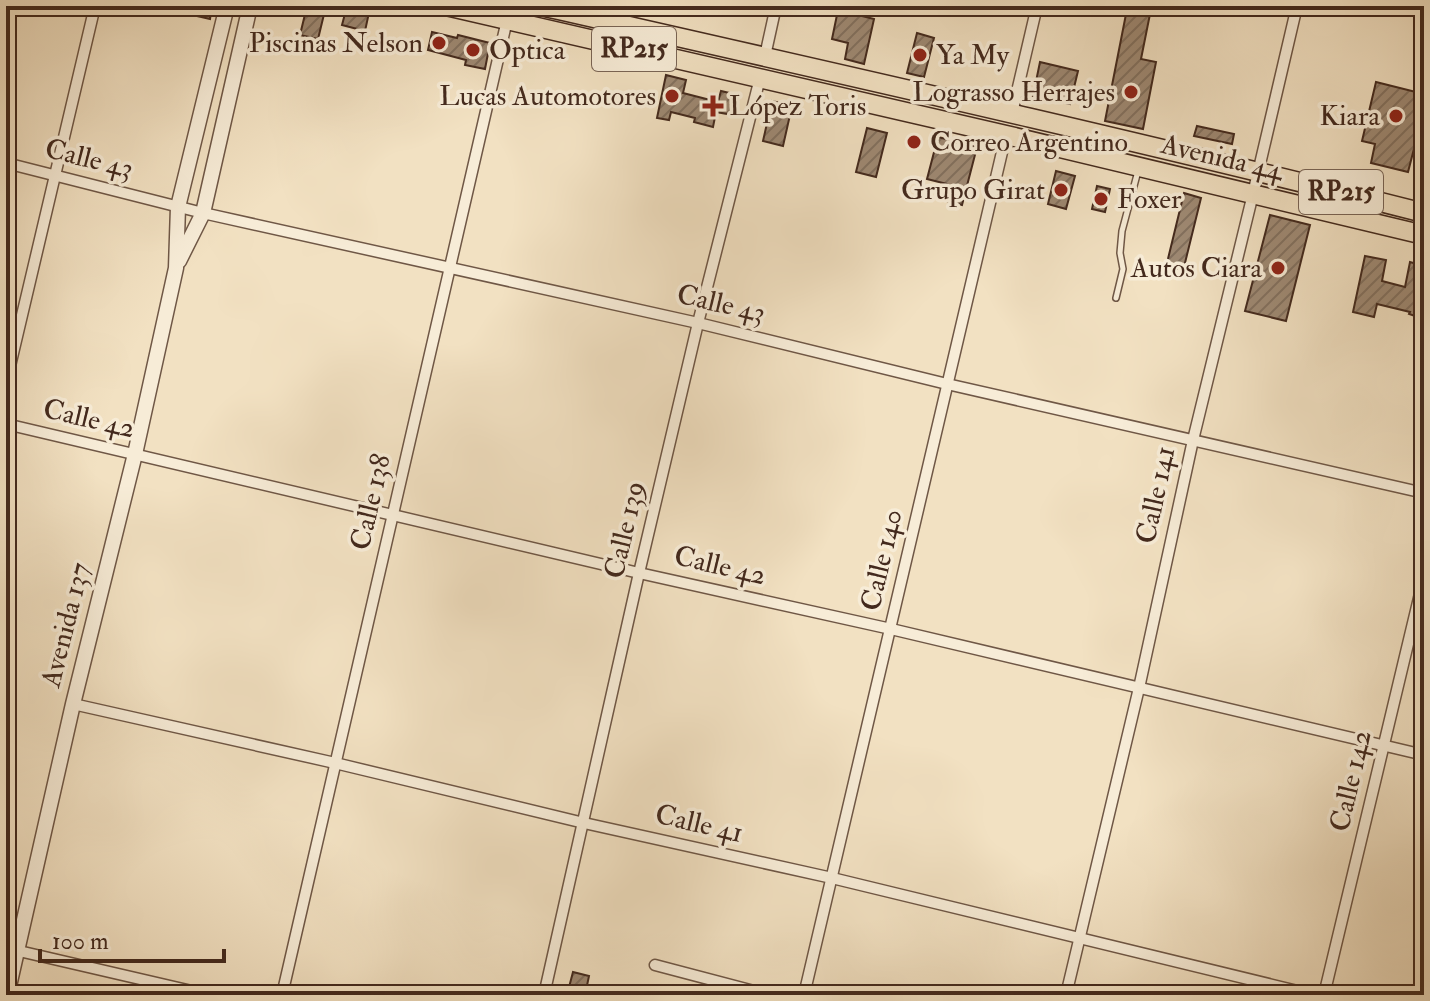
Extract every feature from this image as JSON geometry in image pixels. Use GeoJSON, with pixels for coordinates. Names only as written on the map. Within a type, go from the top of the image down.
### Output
{"type":"FeatureCollection","features":[{"type":"Feature","properties":{"kind":"highway","name":"Avenida 44"},"geometry":{"type":"LineString","coordinates":[[446,6],[1424,235]]}},
{"type":"Feature","properties":{"kind":"highway","name":"Avenida 44"},"geometry":{"type":"LineString","coordinates":[[541,6],[1012,113],[1424,213]]}},
{"type":"Feature","properties":{"kind":"street"},"geometry":{"type":"LineString","coordinates":[[6,383],[95,6]]}},
{"type":"Feature","properties":{"kind":"street","name":"Avenida 137"},"geometry":{"type":"LineString","coordinates":[[7,995],[12,949],[135,454],[176,268],[178,207],[227,6]]}},
{"type":"Feature","properties":{"kind":"street","name":"Avenida 137"},"geometry":{"type":"LineString","coordinates":[[176,268],[203,213],[250,6]]}},
{"type":"Feature","properties":{"kind":"street"},"geometry":{"type":"LineString","coordinates":[[765,56],[776,6]]}},
{"type":"Feature","properties":{"kind":"street"},"geometry":{"type":"LineString","coordinates":[[1012,113],[1037,6]]}},
{"type":"Feature","properties":{"kind":"street","name":"Calle 141"},"geometry":{"type":"LineString","coordinates":[[1066,995],[1139,688],[1193,440],[1297,6]]}},
{"type":"Feature","properties":{"kind":"street","name":"Calle 138"},"geometry":{"type":"LineString","coordinates":[[282,995],[507,20]]}},
{"type":"Feature","properties":{"kind":"street","name":"Calle 139"},"geometry":{"type":"LineString","coordinates":[[544,995],[639,573],[760,78]]}},
{"type":"Feature","properties":{"kind":"street","name":"Calle 140"},"geometry":{"type":"LineString","coordinates":[[804,995],[1006,135]]}},
{"type":"Feature","properties":{"kind":"street","name":"Calle 43"},"geometry":{"type":"LineString","coordinates":[[6,163],[203,213],[698,323],[947,384],[1424,493]]}},
{"type":"Feature","properties":{"kind":"street","name":"Calle 42"},"geometry":{"type":"LineString","coordinates":[[6,424],[1424,755]]}},
{"type":"Feature","properties":{"kind":"street","name":"Calle 142"},"geometry":{"type":"LineString","coordinates":[[1324,995],[1424,577]]}},
{"type":"Feature","properties":{"kind":"street","name":"Calle 41"},"geometry":{"type":"LineString","coordinates":[[73,704],[832,878],[1314,995]]}},
{"type":"Feature","properties":{"kind":"street"},"geometry":{"type":"LineString","coordinates":[[12,949],[209,995]]}},
{"type":"Feature","properties":{"kind":"street"},"geometry":{"type":"LineString","coordinates":[[655,965],[769,995]]}},
{"type":"Feature","properties":{"kind":"lane"},"geometry":{"type":"LineString","coordinates":[[1116,298],[1123,269],[1120,253],[1122,231],[1139,167]]}},
{"type":"Feature","properties":{"kind":"building"},"geometry":{"type":"Polygon","coordinates":[[[172,6],[212,6],[210,19],[171,10],[172,6]]]}},
{"type":"Feature","properties":{"kind":"building"},"geometry":{"type":"Polygon","coordinates":[[[307,6],[326,6],[318,39],[300,35],[307,6]]]}},
{"type":"Feature","properties":{"kind":"building"},"geometry":{"type":"Polygon","coordinates":[[[347,6],[370,8],[365,31],[342,25],[347,6]]]}},
{"type":"Feature","properties":{"kind":"building","name":"Lograsso Herrajes"},"geometry":{"type":"Polygon","coordinates":[[[1127,9],[1150,14],[1141,59],[1156,62],[1143,129],[1105,121],[1127,9]]]}},
{"type":"Feature","properties":{"kind":"building"},"geometry":{"type":"Polygon","coordinates":[[[838,10],[874,19],[864,64],[845,59],[848,43],[832,39],[838,10]]]}},
{"type":"Feature","properties":{"kind":"building"},"geometry":{"type":"Polygon","coordinates":[[[432,32],[490,43],[485,69],[465,65],[466,60],[428,50],[432,32]]]}},
{"type":"Feature","properties":{"kind":"building","name":"Ya My"},"geometry":{"type":"Polygon","coordinates":[[[917,33],[934,38],[924,77],[907,73],[917,33]]]}},
{"type":"Feature","properties":{"kind":"building"},"geometry":{"type":"Polygon","coordinates":[[[1040,62],[1078,71],[1070,104],[1033,96],[1040,62]]]}},
{"type":"Feature","properties":{"kind":"building"},"geometry":{"type":"Polygon","coordinates":[[[666,75],[686,80],[683,93],[718,102],[721,91],[738,95],[733,115],[716,112],[713,127],[694,122],[695,118],[671,112],[669,120],[657,118],[666,75]]]}},
{"type":"Feature","properties":{"kind":"building","name":"Kiara"},"geometry":{"type":"Polygon","coordinates":[[[1376,82],[1424,94],[1424,143],[1416,141],[1408,172],[1371,163],[1375,144],[1362,141],[1376,82]]]}},
{"type":"Feature","properties":{"kind":"building"},"geometry":{"type":"Polygon","coordinates":[[[772,101],[792,106],[783,146],[763,141],[772,101]]]}},
{"type":"Feature","properties":{"kind":"building"},"geometry":{"type":"Polygon","coordinates":[[[1197,126],[1234,134],[1232,144],[1194,136],[1197,126]]]}},
{"type":"Feature","properties":{"kind":"building"},"geometry":{"type":"Polygon","coordinates":[[[867,128],[887,133],[876,177],[856,172],[867,128]]]}},
{"type":"Feature","properties":{"kind":"building"},"geometry":{"type":"Polygon","coordinates":[[[938,137],[977,147],[962,205],[943,200],[947,184],[927,179],[938,137]]]}},
{"type":"Feature","properties":{"kind":"building","name":"Grupo Girat"},"geometry":{"type":"Polygon","coordinates":[[[1056,171],[1075,176],[1066,209],[1048,204],[1056,171]]]}},
{"type":"Feature","properties":{"kind":"building","name":"Foxer"},"geometry":{"type":"Polygon","coordinates":[[[1097,186],[1110,189],[1105,212],[1092,209],[1097,186]]]}},
{"type":"Feature","properties":{"kind":"building"},"geometry":{"type":"Polygon","coordinates":[[[1184,193],[1201,198],[1183,271],[1166,267],[1184,193]]]}},
{"type":"Feature","properties":{"kind":"building","name":"Autos Ciara"},"geometry":{"type":"Polygon","coordinates":[[[1270,215],[1310,225],[1286,321],[1245,311],[1270,215]]]}},
{"type":"Feature","properties":{"kind":"building"},"geometry":{"type":"Polygon","coordinates":[[[1365,256],[1386,260],[1382,281],[1405,287],[1410,262],[1424,266],[1424,319],[1410,312],[1377,304],[1374,317],[1353,312],[1365,256]]]}},
{"type":"Feature","properties":{"kind":"building"},"geometry":{"type":"Polygon","coordinates":[[[573,972],[589,976],[585,995],[567,995],[573,972]]]}},
{"type":"Feature","properties":{"kind":"place","name":"Piscinas Nelson"},"geometry":{"type":"Point","coordinates":[439,43]}},
{"type":"Feature","properties":{"kind":"place","name":"Optica"},"geometry":{"type":"Point","coordinates":[473,50]}},
{"type":"Feature","properties":{"kind":"place","name":"Ya My"},"geometry":{"type":"Point","coordinates":[920,55]}},
{"type":"Feature","properties":{"kind":"place","name":"Lograsso Herrajes"},"geometry":{"type":"Point","coordinates":[1131,92]}},
{"type":"Feature","properties":{"kind":"place","name":"Lucas Automotores"},"geometry":{"type":"Point","coordinates":[672,96]}},
{"type":"Feature","properties":{"kind":"place","name":"López Toris"},"geometry":{"type":"Point","coordinates":[713,106]}},
{"type":"Feature","properties":{"kind":"place","name":"Kiara"},"geometry":{"type":"Point","coordinates":[1396,116]}},
{"type":"Feature","properties":{"kind":"place","name":"Correo Argentino"},"geometry":{"type":"Point","coordinates":[914,142]}},
{"type":"Feature","properties":{"kind":"place","name":"Grupo Girat"},"geometry":{"type":"Point","coordinates":[1061,190]}},
{"type":"Feature","properties":{"kind":"place","name":"Foxer"},"geometry":{"type":"Point","coordinates":[1101,199]}},
{"type":"Feature","properties":{"kind":"place","name":"Autos Ciara"},"geometry":{"type":"Point","coordinates":[1278,268]}}]}
